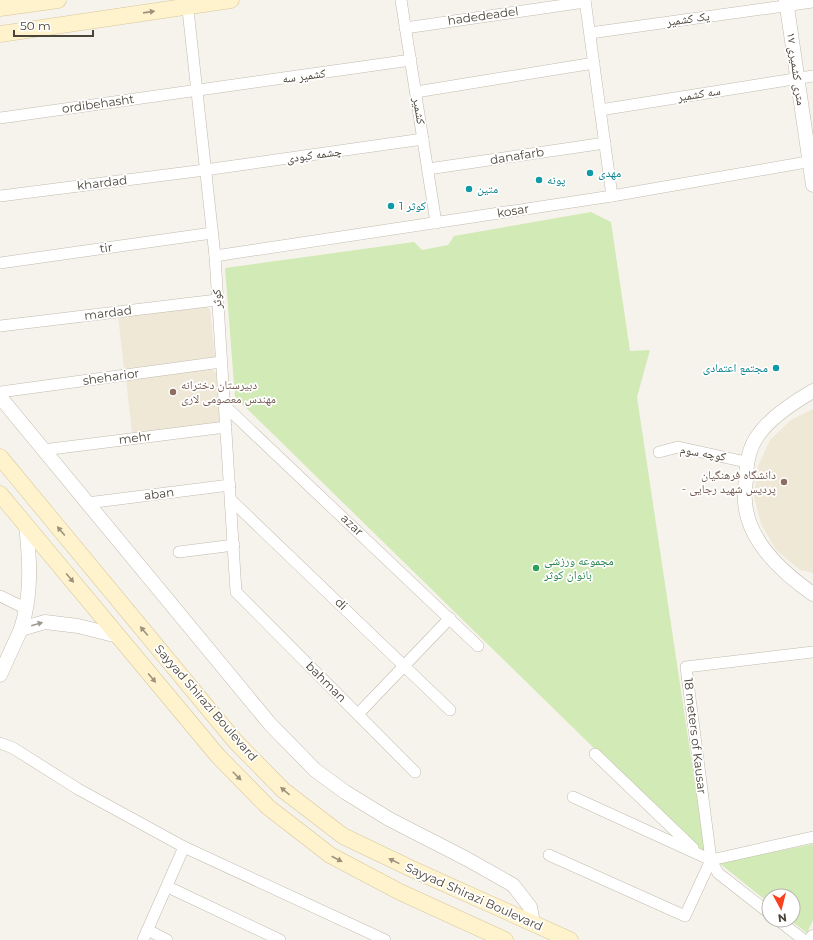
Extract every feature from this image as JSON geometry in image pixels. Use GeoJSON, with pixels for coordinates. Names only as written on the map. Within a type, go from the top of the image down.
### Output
{"type":"FeatureCollection","features":[{"type":"Feature","properties":{"kind":"main road"},"geometry":{"type":"LineString","coordinates":[[0,8],[58,0]]}},
{"type":"Feature","properties":{"kind":"main road"},"geometry":{"type":"LineString","coordinates":[[0,34],[187,3],[232,0]]}},
{"type":"Feature","properties":{"kind":"main road","name":"Sayyad Shirazi Boulevard"},"geometry":{"type":"LineString","coordinates":[[0,457],[235,741],[278,784],[343,836],[412,869],[570,940]]}},
{"type":"Feature","properties":{"kind":"main road","name":"Sayyad Shirazi Boulevard"},"geometry":{"type":"LineString","coordinates":[[0,494],[218,756],[268,807],[330,855],[480,933],[505,940]]}},
{"type":"Feature","properties":{"kind":"main road"},"geometry":{"type":"LineString","coordinates":[[400,892],[412,869]]}},
{"type":"Feature","properties":{"kind":"street","name":"کشمیر"},"geometry":{"type":"LineString","coordinates":[[401,0],[436,222]]}},
{"type":"Feature","properties":{"kind":"street","name":"hadedeadel"},"geometry":{"type":"LineString","coordinates":[[405,28],[585,1]]}},
{"type":"Feature","properties":{"kind":"street"},"geometry":{"type":"LineString","coordinates":[[585,1],[612,196]]}},
{"type":"Feature","properties":{"kind":"street","name":"یک کشمیر"},"geometry":{"type":"LineString","coordinates":[[590,33],[786,3],[813,2]]}},
{"type":"Feature","properties":{"kind":"street","name":"کوثر"},"geometry":{"type":"LineString","coordinates":[[187,3],[215,256],[236,592]]}},
{"type":"Feature","properties":{"kind":"street","name":"۱۷ متری کشمیری"},"geometry":{"type":"LineString","coordinates":[[786,3],[811,161],[813,185]]}},
{"type":"Feature","properties":{"kind":"street","name":"کشمیر سه"},"geometry":{"type":"LineString","coordinates":[[197,91],[411,60]]}},
{"type":"Feature","properties":{"kind":"street"},"geometry":{"type":"LineString","coordinates":[[416,92],[594,64]]}},
{"type":"Feature","properties":{"kind":"street","name":"سه کشمیر"},"geometry":{"type":"LineString","coordinates":[[600,110],[813,76]]}},
{"type":"Feature","properties":{"kind":"street","name":"ordibehasht"},"geometry":{"type":"LineString","coordinates":[[0,118],[197,91]]}},
{"type":"Feature","properties":{"kind":"street","name":"چشمه کبودی"},"geometry":{"type":"LineString","coordinates":[[205,170],[423,139]]}},
{"type":"Feature","properties":{"kind":"street","name":"danafarb"},"geometry":{"type":"LineString","coordinates":[[428,169],[605,143]]}},
{"type":"Feature","properties":{"kind":"street","name":"kosar"},"geometry":{"type":"LineString","coordinates":[[215,256],[612,196],[811,161]]}},
{"type":"Feature","properties":{"kind":"street","name":"khardad"},"geometry":{"type":"LineString","coordinates":[[0,196],[205,170]]}},
{"type":"Feature","properties":{"kind":"street","name":"tir"},"geometry":{"type":"LineString","coordinates":[[0,263],[212,233]]}},
{"type":"Feature","properties":{"kind":"street","name":"mardad"},"geometry":{"type":"LineString","coordinates":[[0,326],[217,300]]}},
{"type":"Feature","properties":{"kind":"street","name":"sheharior"},"geometry":{"type":"LineString","coordinates":[[0,392],[222,362]]}},
{"type":"Feature","properties":{"kind":"street"},"geometry":{"type":"LineString","coordinates":[[813,391],[772,420],[758,435],[746,462],[745,502],[752,530],[770,556],[796,583],[813,594]]}},
{"type":"Feature","properties":{"kind":"street"},"geometry":{"type":"LineString","coordinates":[[0,397],[270,724],[315,770],[345,792],[389,819],[467,859],[513,885],[530,907],[533,923]]}},
{"type":"Feature","properties":{"kind":"street","name":"azar"},"geometry":{"type":"LineString","coordinates":[[225,406],[478,646]]}},
{"type":"Feature","properties":{"kind":"street","name":"mehr"},"geometry":{"type":"LineString","coordinates":[[43,450],[226,427]]}},
{"type":"Feature","properties":{"kind":"street","name":"کوچه سوم"},"geometry":{"type":"LineString","coordinates":[[660,452],[678,447],[746,462]]}},
{"type":"Feature","properties":{"kind":"street","name":"aban"},"geometry":{"type":"LineString","coordinates":[[87,502],[230,485]]}},
{"type":"Feature","properties":{"kind":"street","name":"di"},"geometry":{"type":"LineString","coordinates":[[231,500],[450,710]]}},
{"type":"Feature","properties":{"kind":"street"},"geometry":{"type":"LineString","coordinates":[[0,675],[21,629],[27,609],[30,588],[30,560],[26,525]]}},
{"type":"Feature","properties":{"kind":"street"},"geometry":{"type":"LineString","coordinates":[[179,552],[234,545]]}},
{"type":"Feature","properties":{"kind":"street","name":"bahman"},"geometry":{"type":"LineString","coordinates":[[236,592],[415,772]]}},
{"type":"Feature","properties":{"kind":"street"},"geometry":{"type":"LineString","coordinates":[[0,596],[27,609]]}},
{"type":"Feature","properties":{"kind":"street"},"geometry":{"type":"LineString","coordinates":[[358,714],[450,618]]}},
{"type":"Feature","properties":{"kind":"street"},"geometry":{"type":"LineString","coordinates":[[21,629],[45,622],[78,626],[118,636]]}},
{"type":"Feature","properties":{"kind":"street","name":"18 meters of Kausar"},"geometry":{"type":"LineString","coordinates":[[710,860],[686,667],[813,652]]}},
{"type":"Feature","properties":{"kind":"street"},"geometry":{"type":"LineString","coordinates":[[0,743],[184,847],[385,940]]}},
{"type":"Feature","properties":{"kind":"street"},"geometry":{"type":"LineString","coordinates":[[595,754],[699,854]]}},
{"type":"Feature","properties":{"kind":"street"},"geometry":{"type":"LineString","coordinates":[[573,797],[710,860],[718,873],[761,907]]}},
{"type":"Feature","properties":{"kind":"street"},"geometry":{"type":"LineString","coordinates":[[710,860],[813,838]]}},
{"type":"Feature","properties":{"kind":"street"},"geometry":{"type":"LineString","coordinates":[[167,940],[146,935],[184,847]]}},
{"type":"Feature","properties":{"kind":"street"},"geometry":{"type":"LineString","coordinates":[[548,855],[685,916],[710,860]]}},
{"type":"Feature","properties":{"kind":"street"},"geometry":{"type":"LineString","coordinates":[[168,887],[280,940]]}},
{"type":"Feature","properties":{"kind":"street"},"geometry":{"type":"LineString","coordinates":[[788,928],[804,940]]}},
{"type":"Feature","properties":{"kind":"shaded area"},"geometry":{"type":"Polygon","coordinates":[[[204,304],[210,310],[215,357],[124,369],[118,315],[204,304]]]}},
{"type":"Feature","properties":{"kind":"shaded area","name":"دبیرستان دخترانه مهندس معصومی لاری"},"geometry":{"type":"Polygon","coordinates":[[[211,368],[216,373],[221,422],[132,433],[126,379],[211,368]]]}},
{"type":"Feature","properties":{"kind":"shaded area","name":"دانشگاه فرهنگیان - پردیس شهید رجایی"},"geometry":{"type":"Polygon","coordinates":[[[813,409],[813,573],[800,570],[776,550],[761,524],[754,496],[757,468],[770,440],[791,420],[813,409]]]}},
{"type":"Feature","properties":{"kind":"green space","name":"مجموعه ورزشی بانوان کوثر"},"geometry":{"type":"Polygon","coordinates":[[[591,212],[611,222],[630,351],[650,350],[637,397],[705,851],[693,845],[235,397],[225,268],[414,242],[422,250],[448,245],[454,236],[591,212]]]}},
{"type":"Feature","properties":{"kind":"green space"},"geometry":{"type":"Polygon","coordinates":[[[813,844],[813,920],[807,933],[800,928],[801,888],[761,888],[761,897],[719,863],[813,844]]]}},
{"type":"Feature","properties":{"kind":"place","name":"مهدی"},"geometry":{"type":"Point","coordinates":[590,173]}},
{"type":"Feature","properties":{"kind":"place","name":"پونه"},"geometry":{"type":"Point","coordinates":[539,180]}},
{"type":"Feature","properties":{"kind":"place","name":"متین"},"geometry":{"type":"Point","coordinates":[469,189]}},
{"type":"Feature","properties":{"kind":"place","name":"کوثر 1"},"geometry":{"type":"Point","coordinates":[391,206]}},
{"type":"Feature","properties":{"kind":"place","name":"مجتمع اعتمادی"},"geometry":{"type":"Point","coordinates":[776,368]}},
{"type":"Feature","properties":{"kind":"place","name":"دبیرستان دخترانه مهندس معصومی لاری"},"geometry":{"type":"Point","coordinates":[173,392]}},
{"type":"Feature","properties":{"kind":"place","name":"دانشگاه فرهنگیان - پردیس شهید رجایی"},"geometry":{"type":"Point","coordinates":[784,482]}},
{"type":"Feature","properties":{"kind":"place","name":"مجموعه ورزشی بانوان کوثر"},"geometry":{"type":"Point","coordinates":[536,568]}}]}
